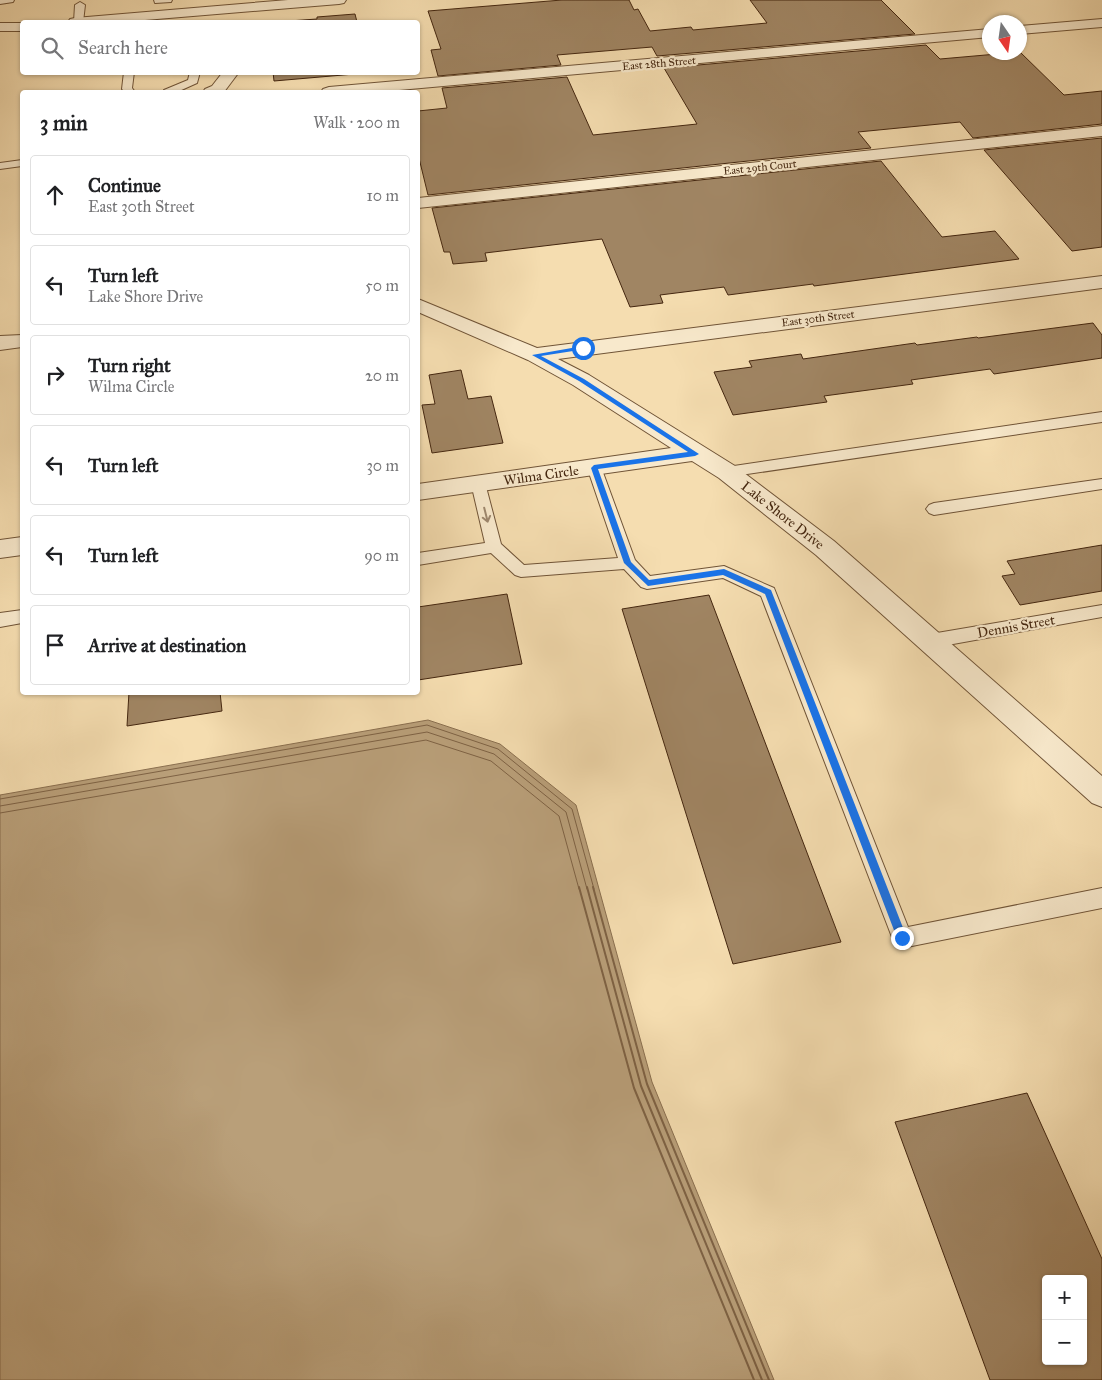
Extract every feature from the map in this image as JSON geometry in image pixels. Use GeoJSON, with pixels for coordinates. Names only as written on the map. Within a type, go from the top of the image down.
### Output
{"type":"FeatureCollection","features":[{"type":"Feature","properties":{"kind":"street"},"geometry":{"type":"LineString","coordinates":[[131,20],[339,0]]}},
{"type":"Feature","properties":{"kind":"street"},"geometry":{"type":"LineString","coordinates":[[1027,29],[1102,23]]}},
{"type":"Feature","properties":{"kind":"street"},"geometry":{"type":"LineString","coordinates":[[0,27],[20,27]]}},
{"type":"Feature","properties":{"kind":"street","name":"East 28th Street"},"geometry":{"type":"LineString","coordinates":[[351,90],[982,34]]}},
{"type":"Feature","properties":{"kind":"street"},"geometry":{"type":"LineString","coordinates":[[221,90],[230,75]]}},
{"type":"Feature","properties":{"kind":"street","name":"East 29th Court"},"geometry":{"type":"LineString","coordinates":[[420,203],[1102,131]]}},
{"type":"Feature","properties":{"kind":"street","name":"East 30th Street"},"geometry":{"type":"LineString","coordinates":[[535,355],[1102,282]]}},
{"type":"Feature","properties":{"kind":"street","name":"Lake Shore Drive"},"geometry":{"type":"LineString","coordinates":[[420,307],[535,355],[590,385],[695,454],[728,472],[825,548],[1102,794]]}},
{"type":"Feature","properties":{"kind":"street"},"geometry":{"type":"LineString","coordinates":[[0,343],[20,340]]}},
{"type":"Feature","properties":{"kind":"street","name":"Wilma Circle"},"geometry":{"type":"LineString","coordinates":[[420,492],[695,454]]}},
{"type":"Feature","properties":{"kind":"street"},"geometry":{"type":"LineString","coordinates":[[0,549],[20,546]]}},
{"type":"Feature","properties":{"kind":"lane"},"geometry":{"type":"LineString","coordinates":[[0,1],[10,0]]}},
{"type":"Feature","properties":{"kind":"lane"},"geometry":{"type":"LineString","coordinates":[[158,1],[168,0]]}},
{"type":"Feature","properties":{"kind":"lane"},"geometry":{"type":"LineString","coordinates":[[77,20],[80,5]]}},
{"type":"Feature","properties":{"kind":"lane"},"geometry":{"type":"LineString","coordinates":[[128,90],[129,75]]}},
{"type":"Feature","properties":{"kind":"lane"},"geometry":{"type":"LineString","coordinates":[[174,90],[193,81],[194,75]]}},
{"type":"Feature","properties":{"kind":"lane"},"geometry":{"type":"LineString","coordinates":[[0,166],[20,163]]}},
{"type":"Feature","properties":{"kind":"lane"},"geometry":{"type":"LineString","coordinates":[[728,472],[1102,417]]}},
{"type":"Feature","properties":{"kind":"lane"},"geometry":{"type":"LineString","coordinates":[[594,468],[628,563],[648,583],[724,572],[768,592],[902,938],[1102,898]]}},
{"type":"Feature","properties":{"kind":"lane"},"geometry":{"type":"LineString","coordinates":[[478,484],[494,547],[521,571],[628,563]]}},
{"type":"Feature","properties":{"kind":"lane"},"geometry":{"type":"LineString","coordinates":[[934,510],[1102,484]]}},
{"type":"Feature","properties":{"kind":"lane"},"geometry":{"type":"LineString","coordinates":[[420,559],[494,547]]}},
{"type":"Feature","properties":{"kind":"lane","name":"Dennis Street"},"geometry":{"type":"LineString","coordinates":[[931,642],[1102,611]]}},
{"type":"Feature","properties":{"kind":"lane"},"geometry":{"type":"LineString","coordinates":[[0,620],[20,617]]}},
{"type":"Feature","properties":{"kind":"water"},"geometry":{"type":"Polygon","coordinates":[[[428,720],[500,744],[576,805],[652,1082],[774,1380],[0,1380],[0,795],[428,720]]]}},
{"type":"Feature","properties":{"kind":"building"},"geometry":{"type":"Polygon","coordinates":[[[562,0],[629,0],[634,10],[638,9],[650,31],[691,27],[693,30],[767,23],[750,0],[881,0],[915,34],[657,56],[652,47],[557,55],[561,65],[438,76],[431,50],[441,49],[428,11],[562,0]]]}},
{"type":"Feature","properties":{"kind":"building"},"geometry":{"type":"Polygon","coordinates":[[[355,14],[356,20],[303,20],[317,19],[317,17],[355,14]]]}},
{"type":"Feature","properties":{"kind":"building"},"geometry":{"type":"Polygon","coordinates":[[[926,45],[940,59],[982,55],[982,60],[1027,59],[1064,95],[1102,91],[1102,124],[973,138],[960,122],[858,132],[871,148],[428,195],[420,162],[420,111],[447,108],[442,88],[567,77],[593,135],[697,124],[664,68],[926,45]]]}},
{"type":"Feature","properties":{"kind":"building"},"geometry":{"type":"Polygon","coordinates":[[[273,75],[343,75],[274,81],[273,75]]]}},
{"type":"Feature","properties":{"kind":"building"},"geometry":{"type":"Polygon","coordinates":[[[1102,138],[1102,247],[1072,251],[984,150],[1102,138]]]}},
{"type":"Feature","properties":{"kind":"building"},"geometry":{"type":"Polygon","coordinates":[[[881,161],[942,237],[995,231],[1019,259],[814,286],[813,284],[728,295],[724,287],[660,295],[663,303],[630,307],[602,239],[485,253],[487,261],[453,264],[450,252],[444,252],[432,208],[881,161]]]}},
{"type":"Feature","properties":{"kind":"building"},"geometry":{"type":"Polygon","coordinates":[[[1093,323],[1102,335],[1102,358],[994,374],[990,369],[911,380],[913,384],[824,396],[827,402],[733,415],[714,372],[752,367],[749,361],[801,354],[803,359],[915,343],[917,345],[1093,323]]]}},
{"type":"Feature","properties":{"kind":"building"},"geometry":{"type":"Polygon","coordinates":[[[461,370],[468,399],[491,396],[503,443],[432,453],[422,405],[435,404],[429,375],[461,370]]]}},
{"type":"Feature","properties":{"kind":"building"},"geometry":{"type":"Polygon","coordinates":[[[1102,545],[1102,591],[1020,605],[1002,576],[1015,574],[1007,561],[1102,545]]]}},
{"type":"Feature","properties":{"kind":"building"},"geometry":{"type":"Polygon","coordinates":[[[507,594],[522,664],[420,680],[420,607],[507,594]]]}},
{"type":"Feature","properties":{"kind":"building"},"geometry":{"type":"Polygon","coordinates":[[[709,595],[841,942],[733,964],[622,609],[709,595]]]}},
{"type":"Feature","properties":{"kind":"building"},"geometry":{"type":"Polygon","coordinates":[[[129,695],[220,695],[222,711],[127,726],[129,695]]]}},
{"type":"Feature","properties":{"kind":"building"},"geometry":{"type":"Polygon","coordinates":[[[1027,1093],[1102,1259],[1102,1380],[990,1380],[895,1122],[1027,1093]]]}},
{"type":"Feature","properties":{"kind":"route"},"geometry":{"type":"LineString","coordinates":[[583,348],[535,355],[581,380],[638,415],[695,454],[594,468],[628,563],[648,583],[724,572],[768,592],[902,938]]}}]}
